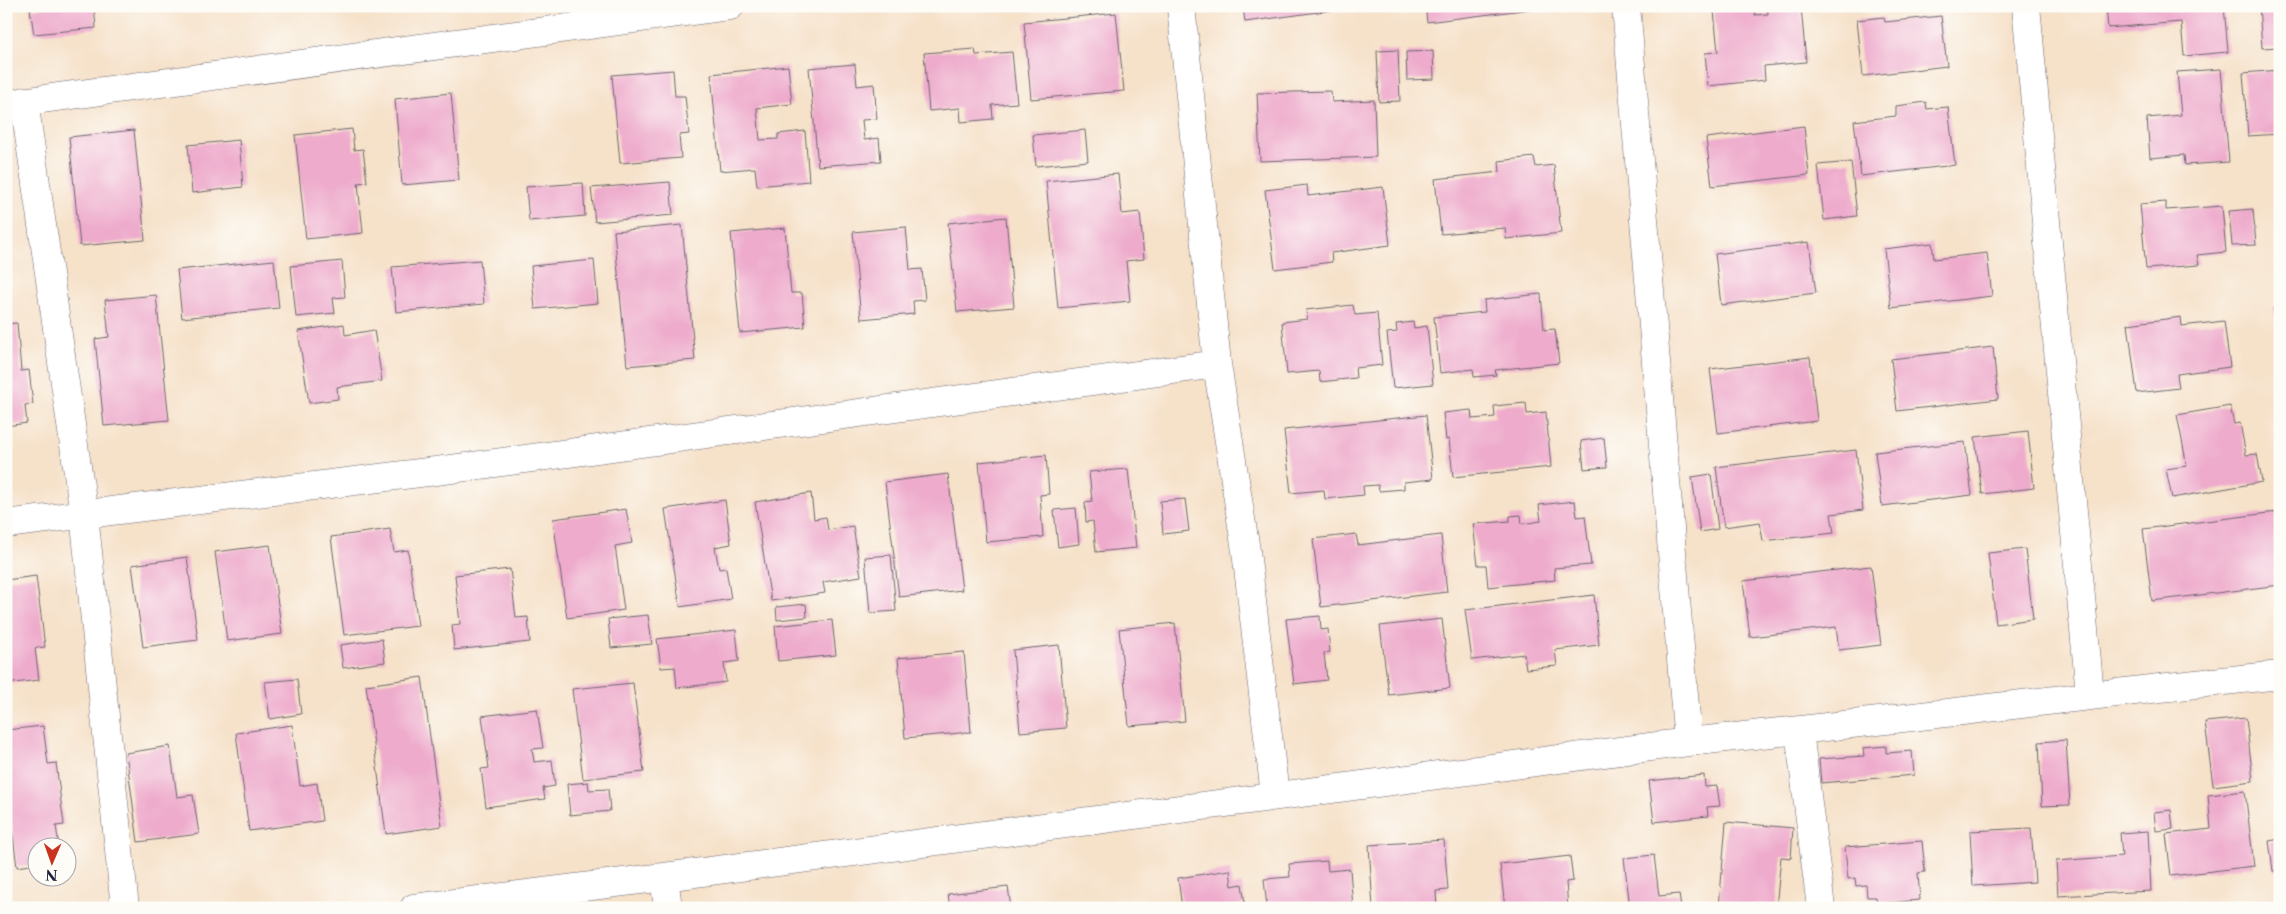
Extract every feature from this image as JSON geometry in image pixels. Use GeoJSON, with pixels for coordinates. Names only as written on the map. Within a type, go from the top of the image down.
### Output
{"type":"FeatureCollection","features":[{"type":"Feature","properties":{"kind":"street"},"geometry":{"type":"LineString","coordinates":[[125,908],[84,514],[15,102],[730,6]]}},
{"type":"Feature","properties":{"kind":"street"},"geometry":{"type":"LineString","coordinates":[[1181,6],[1217,364],[1246,551],[1276,795]]}},
{"type":"Feature","properties":{"kind":"street"},"geometry":{"type":"LineString","coordinates":[[1626,6],[1688,742]]}},
{"type":"Feature","properties":{"kind":"street"},"geometry":{"type":"LineString","coordinates":[[2026,6],[2090,694]]}},
{"type":"Feature","properties":{"kind":"street"},"geometry":{"type":"LineString","coordinates":[[6,524],[444,470],[1217,364]]}},
{"type":"Feature","properties":{"kind":"street"},"geometry":{"type":"LineString","coordinates":[[414,908],[664,877],[1688,742],[1799,731],[2090,694],[2280,675]]}},
{"type":"Feature","properties":{"kind":"street"},"geometry":{"type":"LineString","coordinates":[[1799,731],[1821,908]]}},
{"type":"Feature","properties":{"kind":"street"},"geometry":{"type":"LineString","coordinates":[[664,877],[668,908]]}},
{"type":"Feature","properties":{"kind":"building"},"geometry":{"type":"Polygon","coordinates":[[[55,6],[94,6],[96,28],[34,34],[30,9],[55,6]]]}},
{"type":"Feature","properties":{"kind":"building"},"geometry":{"type":"Polygon","coordinates":[[[1243,6],[1355,6],[1355,7],[1245,22],[1243,6]]]}},
{"type":"Feature","properties":{"kind":"building"},"geometry":{"type":"Polygon","coordinates":[[[1425,6],[1530,6],[1531,9],[1427,22],[1425,6]]]}},
{"type":"Feature","properties":{"kind":"building"},"geometry":{"type":"Polygon","coordinates":[[[1767,6],[1801,6],[1806,62],[1764,66],[1765,80],[1708,86],[1705,53],[1718,52],[1714,11],[1755,8],[1755,15],[1768,14],[1767,6]]]}},
{"type":"Feature","properties":{"kind":"building"},"geometry":{"type":"Polygon","coordinates":[[[2106,6],[2224,6],[2228,52],[2184,56],[2181,22],[2108,28],[2106,6]]]}},
{"type":"Feature","properties":{"kind":"building"},"geometry":{"type":"Polygon","coordinates":[[[2259,6],[2280,6],[2280,47],[2262,48],[2259,6]]]}},
{"type":"Feature","properties":{"kind":"building"},"geometry":{"type":"Polygon","coordinates":[[[1116,13],[1124,91],[1031,99],[1024,22],[1116,13]]]}},
{"type":"Feature","properties":{"kind":"building"},"geometry":{"type":"Polygon","coordinates":[[[1941,16],[1947,66],[1863,76],[1857,20],[1884,17],[1885,22],[1941,16]]]}},
{"type":"Feature","properties":{"kind":"building"},"geometry":{"type":"Polygon","coordinates":[[[975,49],[976,55],[1012,52],[1017,103],[992,105],[993,119],[961,122],[960,108],[929,111],[924,53],[975,49]]]}},
{"type":"Feature","properties":{"kind":"building"},"geometry":{"type":"Polygon","coordinates":[[[1398,50],[1400,101],[1379,102],[1377,51],[1398,50]]]}},
{"type":"Feature","properties":{"kind":"building"},"geometry":{"type":"Polygon","coordinates":[[[1433,51],[1434,79],[1407,80],[1406,52],[1433,51]]]}},
{"type":"Feature","properties":{"kind":"building"},"geometry":{"type":"Polygon","coordinates":[[[855,64],[857,86],[874,84],[877,119],[862,120],[864,140],[879,138],[881,161],[818,166],[809,68],[855,64]]]}},
{"type":"Feature","properties":{"kind":"building"},"geometry":{"type":"Polygon","coordinates":[[[788,66],[792,104],[757,108],[760,140],[778,139],[778,134],[805,131],[809,181],[757,186],[755,168],[720,171],[711,74],[788,66]]]}},
{"type":"Feature","properties":{"kind":"building"},"geometry":{"type":"Polygon","coordinates":[[[2221,69],[2229,162],[2185,165],[2184,155],[2150,158],[2147,118],[2181,115],[2177,72],[2221,69]]]}},
{"type":"Feature","properties":{"kind":"building"},"geometry":{"type":"Polygon","coordinates":[[[673,70],[675,96],[685,96],[689,134],[679,135],[681,158],[620,163],[612,75],[673,70]]]}},
{"type":"Feature","properties":{"kind":"building"},"geometry":{"type":"Polygon","coordinates":[[[2280,70],[2280,134],[2248,136],[2243,73],[2280,70]]]}},
{"type":"Feature","properties":{"kind":"building"},"geometry":{"type":"Polygon","coordinates":[[[1331,91],[1332,102],[1374,100],[1376,157],[1260,161],[1257,93],[1331,91]]]}},
{"type":"Feature","properties":{"kind":"building"},"geometry":{"type":"Polygon","coordinates":[[[451,93],[459,180],[402,185],[395,99],[451,93]]]}},
{"type":"Feature","properties":{"kind":"building"},"geometry":{"type":"Polygon","coordinates":[[[1926,102],[1927,109],[1948,107],[1955,165],[1861,176],[1854,121],[1896,116],[1896,106],[1926,102]]]}},
{"type":"Feature","properties":{"kind":"building"},"geometry":{"type":"Polygon","coordinates":[[[1804,126],[1809,175],[1712,186],[1706,138],[1804,126]]]}},
{"type":"Feature","properties":{"kind":"building"},"geometry":{"type":"Polygon","coordinates":[[[352,129],[354,150],[363,149],[367,182],[358,183],[363,233],[306,239],[295,135],[352,129]]]}},
{"type":"Feature","properties":{"kind":"building"},"geometry":{"type":"Polygon","coordinates":[[[134,130],[145,240],[80,246],[69,137],[134,130]]]}},
{"type":"Feature","properties":{"kind":"building"},"geometry":{"type":"Polygon","coordinates":[[[1085,130],[1088,161],[1036,166],[1033,135],[1085,130]]]}},
{"type":"Feature","properties":{"kind":"building"},"geometry":{"type":"Polygon","coordinates":[[[239,140],[243,187],[192,193],[188,145],[239,140]]]}},
{"type":"Feature","properties":{"kind":"building"},"geometry":{"type":"Polygon","coordinates":[[[1534,157],[1536,167],[1554,165],[1561,233],[1506,239],[1505,228],[1441,234],[1435,179],[1500,172],[1499,161],[1534,157]]]}},
{"type":"Feature","properties":{"kind":"building"},"geometry":{"type":"Polygon","coordinates":[[[1851,162],[1857,216],[1824,220],[1818,165],[1851,162]]]}},
{"type":"Feature","properties":{"kind":"building"},"geometry":{"type":"Polygon","coordinates":[[[1118,174],[1122,214],[1140,212],[1144,259],[1126,261],[1130,301],[1058,308],[1046,181],[1118,174]]]}},
{"type":"Feature","properties":{"kind":"building"},"geometry":{"type":"Polygon","coordinates":[[[670,182],[673,215],[595,222],[591,188],[670,182]]]}},
{"type":"Feature","properties":{"kind":"building"},"geometry":{"type":"Polygon","coordinates":[[[583,183],[585,216],[529,221],[526,187],[583,183]]]}},
{"type":"Feature","properties":{"kind":"building"},"geometry":{"type":"Polygon","coordinates":[[[1307,185],[1308,196],[1383,187],[1390,245],[1331,253],[1332,262],[1275,269],[1265,190],[1307,185]]]}},
{"type":"Feature","properties":{"kind":"building"},"geometry":{"type":"Polygon","coordinates":[[[2166,202],[2166,210],[2222,206],[2226,252],[2197,255],[2199,265],[2146,269],[2140,204],[2166,202]]]}},
{"type":"Feature","properties":{"kind":"building"},"geometry":{"type":"Polygon","coordinates":[[[2253,209],[2256,245],[2232,246],[2229,211],[2253,209]]]}},
{"type":"Feature","properties":{"kind":"building"},"geometry":{"type":"Polygon","coordinates":[[[1006,217],[1014,307],[957,312],[948,223],[1006,217]]]}},
{"type":"Feature","properties":{"kind":"building"},"geometry":{"type":"Polygon","coordinates":[[[682,225],[695,360],[627,366],[614,231],[682,225]]]}},
{"type":"Feature","properties":{"kind":"building"},"geometry":{"type":"Polygon","coordinates":[[[906,227],[910,270],[922,269],[925,300],[913,301],[914,314],[861,319],[853,232],[906,227]]]}},
{"type":"Feature","properties":{"kind":"building"},"geometry":{"type":"Polygon","coordinates":[[[785,228],[791,293],[802,293],[805,327],[740,333],[731,233],[785,228]]]}},
{"type":"Feature","properties":{"kind":"building"},"geometry":{"type":"Polygon","coordinates":[[[1809,242],[1816,293],[1721,305],[1715,254],[1809,242]]]}},
{"type":"Feature","properties":{"kind":"building"},"geometry":{"type":"Polygon","coordinates":[[[1932,243],[1934,259],[1987,253],[1992,296],[1891,308],[1884,249],[1932,243]]]}},
{"type":"Feature","properties":{"kind":"building"},"geometry":{"type":"Polygon","coordinates":[[[274,260],[279,308],[182,318],[177,270],[274,260]]]}},
{"type":"Feature","properties":{"kind":"building"},"geometry":{"type":"Polygon","coordinates":[[[480,260],[484,304],[396,312],[392,267],[480,260]]]}},
{"type":"Feature","properties":{"kind":"building"},"geometry":{"type":"Polygon","coordinates":[[[594,260],[598,303],[535,309],[531,266],[594,260]]]}},
{"type":"Feature","properties":{"kind":"building"},"geometry":{"type":"Polygon","coordinates":[[[342,261],[345,297],[333,298],[335,313],[296,317],[291,266],[342,261]]]}},
{"type":"Feature","properties":{"kind":"building"},"geometry":{"type":"Polygon","coordinates":[[[1541,294],[1544,330],[1555,329],[1559,363],[1495,370],[1496,375],[1474,377],[1473,369],[1440,373],[1434,317],[1485,312],[1484,300],[1541,294]]]}},
{"type":"Feature","properties":{"kind":"building"},"geometry":{"type":"Polygon","coordinates":[[[156,295],[169,420],[104,426],[95,339],[109,337],[105,300],[156,295]]]}},
{"type":"Feature","properties":{"kind":"building"},"geometry":{"type":"Polygon","coordinates":[[[1353,305],[1355,315],[1377,313],[1382,365],[1355,368],[1356,378],[1320,382],[1319,371],[1287,374],[1282,322],[1307,319],[1306,310],[1353,305]]]}},
{"type":"Feature","properties":{"kind":"building"},"geometry":{"type":"Polygon","coordinates":[[[2280,306],[2280,334],[2279,334],[2273,308],[2280,306]]]}},
{"type":"Feature","properties":{"kind":"building"},"geometry":{"type":"Polygon","coordinates":[[[2181,317],[2182,326],[2224,321],[2230,367],[2177,374],[2179,388],[2137,393],[2128,324],[2181,317]]]}},
{"type":"Feature","properties":{"kind":"building"},"geometry":{"type":"Polygon","coordinates":[[[1413,322],[1414,328],[1427,326],[1433,384],[1393,388],[1387,333],[1397,332],[1396,324],[1413,322]]]}},
{"type":"Feature","properties":{"kind":"building"},"geometry":{"type":"Polygon","coordinates":[[[17,323],[21,371],[29,370],[33,404],[25,405],[27,423],[6,426],[6,324],[17,323]]]}},
{"type":"Feature","properties":{"kind":"building"},"geometry":{"type":"Polygon","coordinates":[[[344,324],[345,335],[374,330],[382,381],[337,387],[338,399],[309,403],[298,331],[344,324]]]}},
{"type":"Feature","properties":{"kind":"building"},"geometry":{"type":"Polygon","coordinates":[[[1993,347],[1998,399],[1897,411],[1891,359],[1993,347]]]}},
{"type":"Feature","properties":{"kind":"building"},"geometry":{"type":"Polygon","coordinates":[[[1810,357],[1817,421],[1718,433],[1710,369],[1810,357]]]}},
{"type":"Feature","properties":{"kind":"building"},"geometry":{"type":"Polygon","coordinates":[[[1526,403],[1527,414],[1546,412],[1551,467],[1453,477],[1449,439],[1446,440],[1443,413],[1471,410],[1472,419],[1495,417],[1494,406],[1526,403]]]}},
{"type":"Feature","properties":{"kind":"building"},"geometry":{"type":"Polygon","coordinates":[[[2230,406],[2234,424],[2240,423],[2246,455],[2257,454],[2262,482],[2172,498],[2166,469],[2187,466],[2177,415],[2230,406]]]}},
{"type":"Feature","properties":{"kind":"building"},"geometry":{"type":"Polygon","coordinates":[[[1426,415],[1433,479],[1404,482],[1404,489],[1379,491],[1378,485],[1363,486],[1364,495],[1325,499],[1324,490],[1291,493],[1284,430],[1426,415]]]}},
{"type":"Feature","properties":{"kind":"building"},"geometry":{"type":"Polygon","coordinates":[[[2028,431],[2034,488],[1982,494],[1975,437],[2028,431]]]}},
{"type":"Feature","properties":{"kind":"building"},"geometry":{"type":"Polygon","coordinates":[[[1604,438],[1607,467],[1584,469],[1581,441],[1604,438]]]}},
{"type":"Feature","properties":{"kind":"building"},"geometry":{"type":"Polygon","coordinates":[[[1965,442],[1972,495],[1882,506],[1875,452],[1965,442]]]}},
{"type":"Feature","properties":{"kind":"building"},"geometry":{"type":"Polygon","coordinates":[[[1856,450],[1863,510],[1831,514],[1834,533],[1763,541],[1760,522],[1724,527],[1716,467],[1856,450]]]}},
{"type":"Feature","properties":{"kind":"building"},"geometry":{"type":"Polygon","coordinates":[[[1046,455],[1049,494],[1040,495],[1043,537],[986,542],[979,462],[1046,455]]]}},
{"type":"Feature","properties":{"kind":"building"},"geometry":{"type":"Polygon","coordinates":[[[1128,469],[1136,548],[1096,552],[1093,521],[1086,522],[1085,502],[1092,501],[1089,472],[1128,469]]]}},
{"type":"Feature","properties":{"kind":"building"},"geometry":{"type":"Polygon","coordinates":[[[948,474],[962,590],[899,597],[885,482],[948,474]]]}},
{"type":"Feature","properties":{"kind":"building"},"geometry":{"type":"Polygon","coordinates":[[[1711,474],[1718,529],[1700,532],[1692,477],[1711,474]]]}},
{"type":"Feature","properties":{"kind":"building"},"geometry":{"type":"Polygon","coordinates":[[[811,493],[814,519],[826,517],[828,530],[853,526],[861,576],[823,582],[825,593],[771,601],[755,502],[811,493]]]}},
{"type":"Feature","properties":{"kind":"building"},"geometry":{"type":"Polygon","coordinates":[[[1185,499],[1189,531],[1163,534],[1160,501],[1185,499]]]}},
{"type":"Feature","properties":{"kind":"building"},"geometry":{"type":"Polygon","coordinates":[[[725,500],[731,544],[715,547],[719,569],[726,568],[731,599],[680,607],[665,509],[725,500]]]}},
{"type":"Feature","properties":{"kind":"building"},"geometry":{"type":"Polygon","coordinates":[[[1575,501],[1577,517],[1585,516],[1591,565],[1554,568],[1555,580],[1488,587],[1486,565],[1478,565],[1473,524],[1510,521],[1510,516],[1521,515],[1522,524],[1541,521],[1539,505],[1575,501]]]}},
{"type":"Feature","properties":{"kind":"building"},"geometry":{"type":"Polygon","coordinates":[[[1076,508],[1079,544],[1058,547],[1054,510],[1076,508]]]}},
{"type":"Feature","properties":{"kind":"building"},"geometry":{"type":"Polygon","coordinates":[[[626,509],[632,543],[615,546],[624,610],[567,618],[553,519],[626,509]]]}},
{"type":"Feature","properties":{"kind":"building"},"geometry":{"type":"Polygon","coordinates":[[[2277,512],[2280,537],[2280,585],[2152,601],[2143,529],[2277,512]]]}},
{"type":"Feature","properties":{"kind":"building"},"geometry":{"type":"Polygon","coordinates":[[[390,529],[394,552],[408,550],[418,626],[344,635],[331,537],[390,529]]]}},
{"type":"Feature","properties":{"kind":"building"},"geometry":{"type":"Polygon","coordinates":[[[1356,534],[1358,545],[1441,535],[1447,592],[1321,607],[1313,539],[1356,534]]]}},
{"type":"Feature","properties":{"kind":"building"},"geometry":{"type":"Polygon","coordinates":[[[270,545],[282,634],[227,641],[215,552],[270,545]]]}},
{"type":"Feature","properties":{"kind":"building"},"geometry":{"type":"Polygon","coordinates":[[[2025,549],[2033,619],[1996,624],[1988,553],[2025,549]]]}},
{"type":"Feature","properties":{"kind":"building"},"geometry":{"type":"Polygon","coordinates":[[[891,555],[896,611],[870,613],[865,557],[891,555]]]}},
{"type":"Feature","properties":{"kind":"building"},"geometry":{"type":"Polygon","coordinates":[[[187,557],[198,640],[143,647],[132,565],[187,557]]]}},
{"type":"Feature","properties":{"kind":"building"},"geometry":{"type":"Polygon","coordinates":[[[1871,566],[1881,645],[1839,650],[1836,627],[1750,637],[1743,581],[1871,566]]]}},
{"type":"Feature","properties":{"kind":"building"},"geometry":{"type":"Polygon","coordinates":[[[510,569],[516,618],[528,617],[530,642],[454,650],[452,625],[460,624],[455,575],[510,569]]]}},
{"type":"Feature","properties":{"kind":"building"},"geometry":{"type":"Polygon","coordinates":[[[36,576],[45,647],[35,648],[39,680],[6,684],[6,580],[36,576]]]}},
{"type":"Feature","properties":{"kind":"building"},"geometry":{"type":"Polygon","coordinates":[[[1594,595],[1599,645],[1555,650],[1557,666],[1526,669],[1524,654],[1472,660],[1465,610],[1594,595]]]}},
{"type":"Feature","properties":{"kind":"building"},"geometry":{"type":"Polygon","coordinates":[[[806,604],[807,617],[777,620],[776,607],[806,604]]]}},
{"type":"Feature","properties":{"kind":"building"},"geometry":{"type":"Polygon","coordinates":[[[648,615],[652,644],[611,648],[608,619],[648,615]]]}},
{"type":"Feature","properties":{"kind":"building"},"geometry":{"type":"Polygon","coordinates":[[[1320,616],[1321,630],[1328,629],[1330,652],[1324,653],[1327,680],[1294,684],[1286,619],[1320,616]]]}},
{"type":"Feature","properties":{"kind":"building"},"geometry":{"type":"Polygon","coordinates":[[[1442,619],[1450,688],[1389,695],[1380,626],[1442,619]]]}},
{"type":"Feature","properties":{"kind":"building"},"geometry":{"type":"Polygon","coordinates":[[[832,620],[836,655],[778,661],[775,626],[832,620]]]}},
{"type":"Feature","properties":{"kind":"building"},"geometry":{"type":"Polygon","coordinates":[[[1175,623],[1185,721],[1129,726],[1119,629],[1175,623]]]}},
{"type":"Feature","properties":{"kind":"building"},"geometry":{"type":"Polygon","coordinates":[[[736,630],[739,661],[724,663],[726,682],[677,688],[675,667],[661,668],[657,639],[736,630]]]}},
{"type":"Feature","properties":{"kind":"building"},"geometry":{"type":"Polygon","coordinates":[[[382,639],[385,662],[343,668],[340,645],[382,639]]]}},
{"type":"Feature","properties":{"kind":"building"},"geometry":{"type":"Polygon","coordinates":[[[1059,645],[1066,728],[1020,732],[1013,650],[1059,645]]]}},
{"type":"Feature","properties":{"kind":"building"},"geometry":{"type":"Polygon","coordinates":[[[964,652],[971,732],[905,738],[898,658],[964,652]]]}},
{"type":"Feature","properties":{"kind":"building"},"geometry":{"type":"Polygon","coordinates":[[[422,677],[442,826],[386,834],[366,685],[422,677]]]}},
{"type":"Feature","properties":{"kind":"building"},"geometry":{"type":"Polygon","coordinates":[[[297,679],[301,714],[270,719],[265,682],[297,679]]]}},
{"type":"Feature","properties":{"kind":"building"},"geometry":{"type":"Polygon","coordinates":[[[633,683],[644,772],[583,779],[572,689],[633,683]]]}},
{"type":"Feature","properties":{"kind":"building"},"geometry":{"type":"Polygon","coordinates":[[[537,709],[543,748],[532,749],[534,762],[552,760],[555,786],[543,788],[545,799],[486,807],[481,769],[489,768],[482,716],[537,709]]]}},
{"type":"Feature","properties":{"kind":"building"},"geometry":{"type":"Polygon","coordinates":[[[2246,718],[2253,781],[2213,786],[2205,722],[2246,718]]]}},
{"type":"Feature","properties":{"kind":"building"},"geometry":{"type":"Polygon","coordinates":[[[292,725],[300,786],[317,783],[322,821],[249,831],[236,733],[292,725]]]}},
{"type":"Feature","properties":{"kind":"building"},"geometry":{"type":"Polygon","coordinates":[[[43,726],[48,764],[56,763],[64,825],[56,826],[58,836],[28,836],[28,865],[17,867],[6,783],[6,730],[43,726]]]}},
{"type":"Feature","properties":{"kind":"building"},"geometry":{"type":"Polygon","coordinates":[[[2066,740],[2070,805],[2042,806],[2039,742],[2066,740]]]}},
{"type":"Feature","properties":{"kind":"building"},"geometry":{"type":"Polygon","coordinates":[[[170,746],[177,797],[193,795],[199,834],[138,842],[126,753],[170,746]]]}},
{"type":"Feature","properties":{"kind":"building"},"geometry":{"type":"Polygon","coordinates":[[[1886,746],[1886,753],[1912,751],[1914,775],[1821,783],[1819,759],[1864,756],[1863,748],[1886,746]]]}},
{"type":"Feature","properties":{"kind":"building"},"geometry":{"type":"Polygon","coordinates":[[[1704,775],[1705,787],[1717,786],[1720,806],[1707,807],[1708,816],[1654,822],[1649,781],[1704,775]]]}},
{"type":"Feature","properties":{"kind":"building"},"geometry":{"type":"Polygon","coordinates":[[[588,782],[589,790],[608,789],[610,811],[570,815],[567,784],[588,782]]]}},
{"type":"Feature","properties":{"kind":"building"},"geometry":{"type":"Polygon","coordinates":[[[2245,791],[2254,866],[2171,876],[2166,834],[2211,829],[2208,795],[2245,791]]]}},
{"type":"Feature","properties":{"kind":"building"},"geometry":{"type":"Polygon","coordinates":[[[2171,810],[2173,829],[2156,831],[2154,812],[2171,810]]]}},
{"type":"Feature","properties":{"kind":"building"},"geometry":{"type":"Polygon","coordinates":[[[1726,822],[1793,828],[1791,858],[1781,857],[1776,908],[1719,908],[1726,822]]]}},
{"type":"Feature","properties":{"kind":"building"},"geometry":{"type":"Polygon","coordinates":[[[2031,828],[2035,882],[1973,886],[1970,831],[2031,828]]]}},
{"type":"Feature","properties":{"kind":"building"},"geometry":{"type":"Polygon","coordinates":[[[2148,831],[2151,891],[2058,896],[2056,861],[2122,856],[2120,833],[2148,831]]]}},
{"type":"Feature","properties":{"kind":"building"},"geometry":{"type":"Polygon","coordinates":[[[2280,839],[2280,871],[2273,871],[2269,841],[2280,839]]]}},
{"type":"Feature","properties":{"kind":"building"},"geometry":{"type":"Polygon","coordinates":[[[1444,840],[1448,890],[1436,891],[1437,908],[1373,908],[1369,845],[1444,840]]]}},
{"type":"Feature","properties":{"kind":"building"},"geometry":{"type":"Polygon","coordinates":[[[1922,841],[1925,872],[1918,873],[1920,900],[1877,904],[1876,897],[1867,897],[1866,885],[1856,886],[1855,878],[1848,879],[1845,847],[1922,841]]]}},
{"type":"Feature","properties":{"kind":"building"},"geometry":{"type":"Polygon","coordinates":[[[1654,855],[1659,896],[1679,894],[1681,908],[1630,908],[1624,858],[1654,855]]]}},
{"type":"Feature","properties":{"kind":"building"},"geometry":{"type":"Polygon","coordinates":[[[1570,856],[1573,881],[1566,882],[1568,908],[1505,908],[1500,864],[1570,856]]]}},
{"type":"Feature","properties":{"kind":"building"},"geometry":{"type":"Polygon","coordinates":[[[1327,861],[1328,871],[1350,869],[1353,908],[1267,908],[1264,879],[1290,877],[1289,864],[1327,861]]]}},
{"type":"Feature","properties":{"kind":"building"},"geometry":{"type":"Polygon","coordinates":[[[1230,870],[1232,886],[1242,884],[1245,904],[1234,906],[1235,908],[1182,908],[1178,878],[1230,870]]]}},
{"type":"Feature","properties":{"kind":"building"},"geometry":{"type":"Polygon","coordinates":[[[1008,887],[1011,908],[950,908],[948,894],[1008,887]]]}}]}
